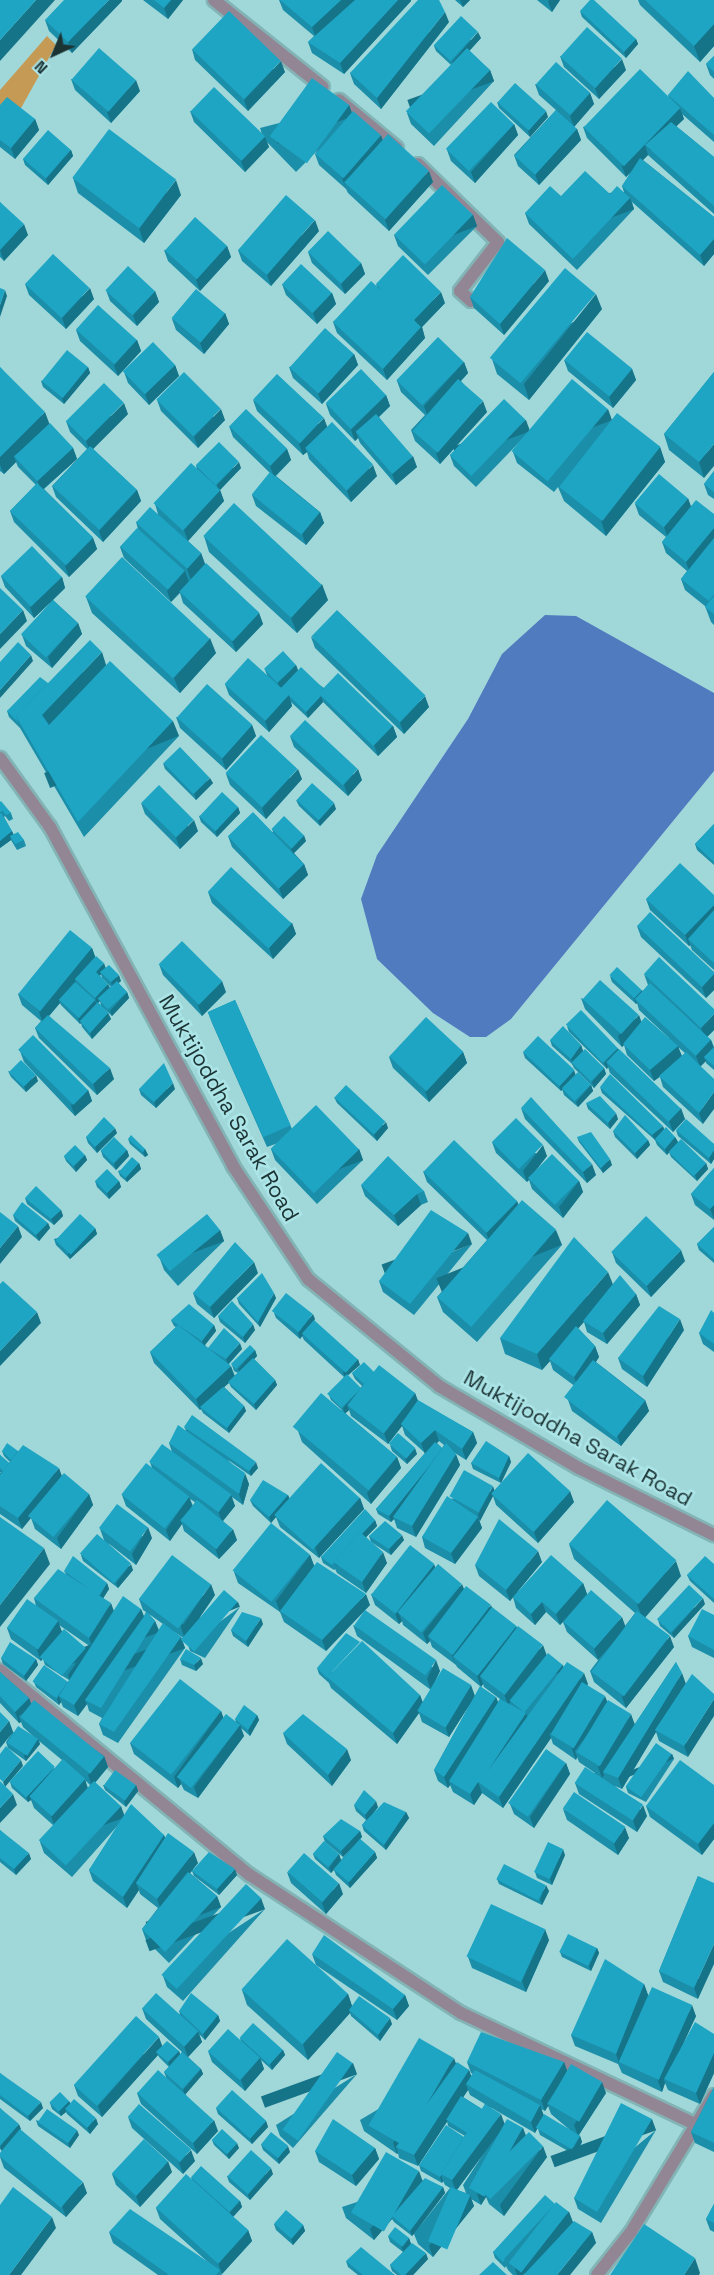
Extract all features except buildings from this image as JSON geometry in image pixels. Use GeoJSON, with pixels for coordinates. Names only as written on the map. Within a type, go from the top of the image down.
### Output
{"type":"FeatureCollection","features":[{"type":"Feature","properties":{"kind":"street"},"geometry":{"type":"LineString","coordinates":[[214,0],[439,182],[498,242],[460,291],[471,301]]}},
{"type":"Feature","properties":{"kind":"street","name":"Muktijoddha Sarak Road"},"geometry":{"type":"LineString","coordinates":[[0,758],[50,827],[233,1166],[308,1279],[439,1386],[579,1468],[714,1535]]}},
{"type":"Feature","properties":{"kind":"street"},"geometry":{"type":"LineString","coordinates":[[0,1670],[250,1875],[430,1994],[461,2013],[697,2125]]}},
{"type":"Feature","properties":{"kind":"street"},"geometry":{"type":"LineString","coordinates":[[597,2275],[631,2232],[714,2095]]}},
{"type":"Feature","properties":{"kind":"shaded area"},"geometry":{"type":"Polygon","coordinates":[[[47,36],[56,45],[0,146],[0,90],[47,36]]]}},
{"type":"Feature","properties":{"kind":"water"},"geometry":{"type":"Polygon","coordinates":[[[545,615],[576,616],[714,693],[714,771],[511,1019],[486,1037],[470,1037],[433,1013],[377,959],[361,899],[377,855],[468,719],[502,654],[545,615]]]}}]}
